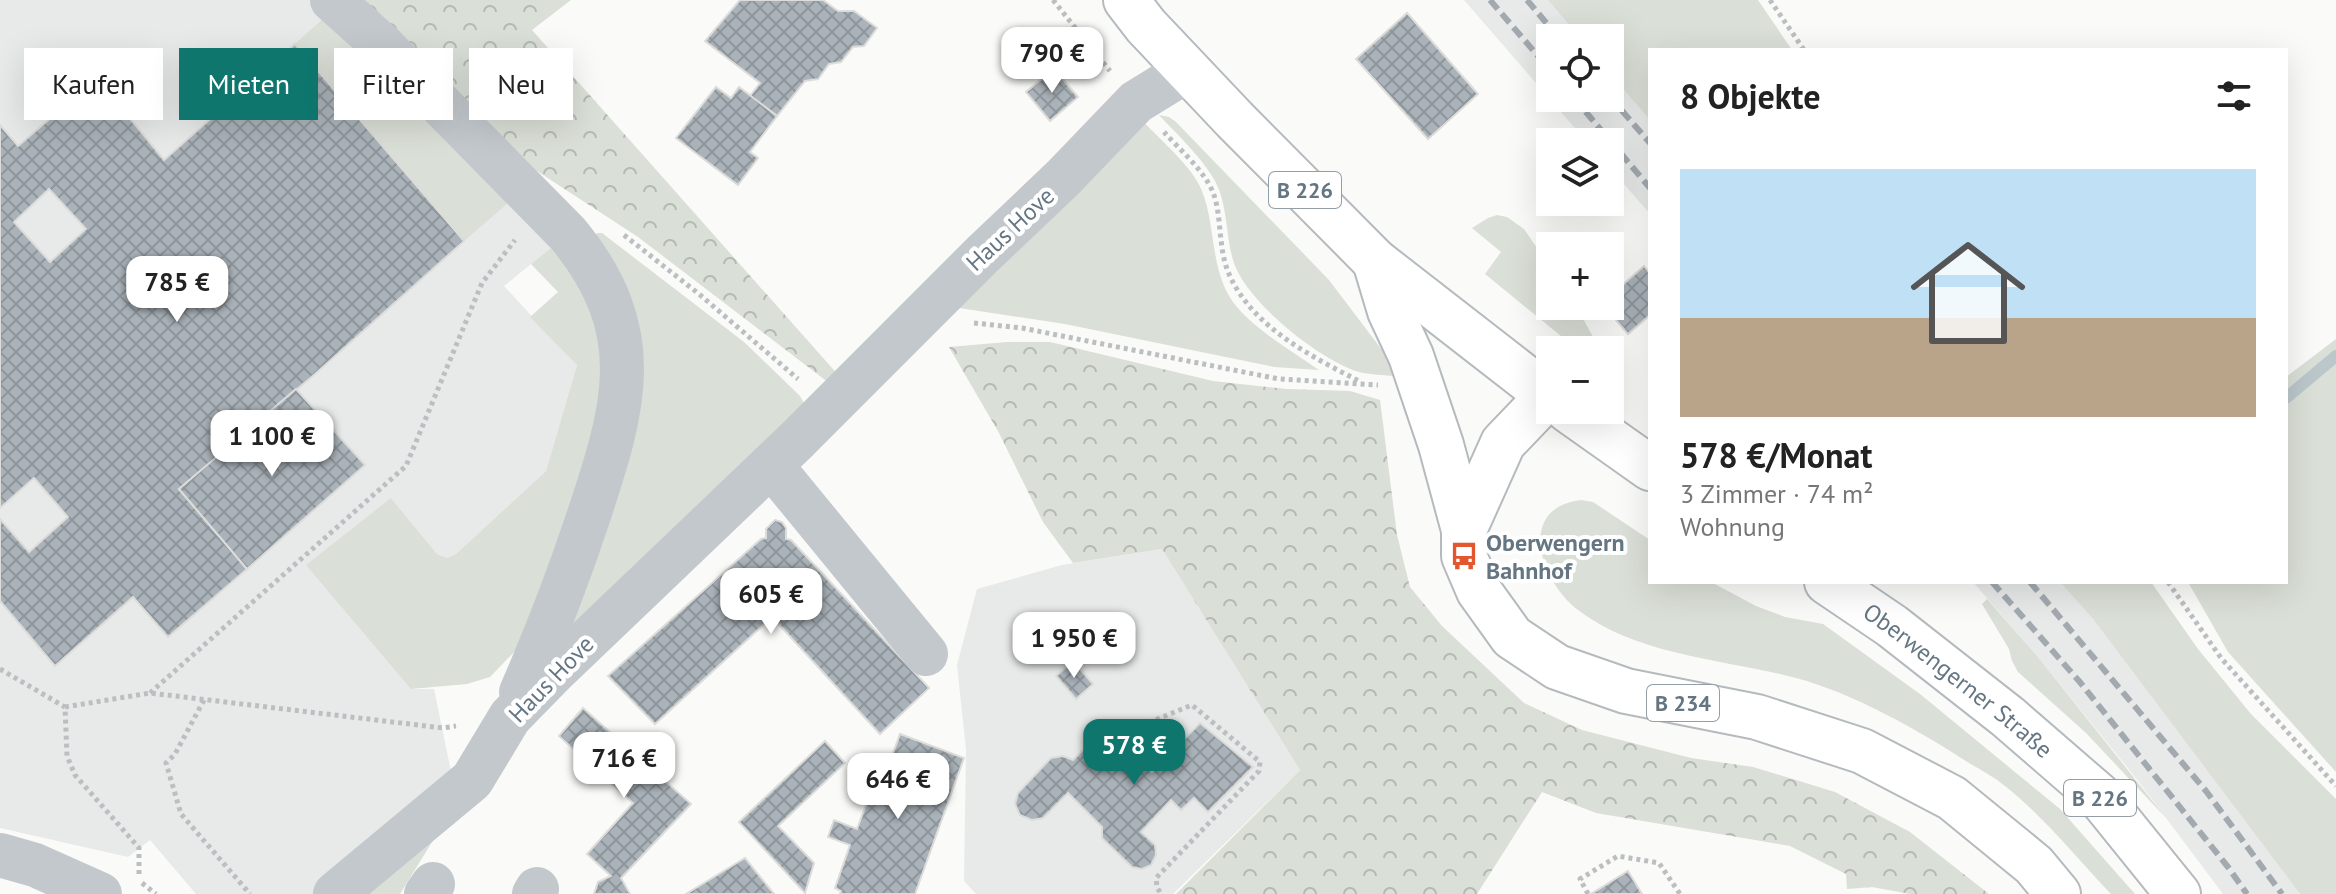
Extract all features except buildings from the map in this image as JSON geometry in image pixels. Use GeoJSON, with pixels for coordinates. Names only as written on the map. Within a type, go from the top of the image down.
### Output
{"type":"FeatureCollection","features":[{"type":"Feature","properties":{"kind":"main road","name":"B 226"},"geometry":{"type":"LineString","coordinates":[[1126,0],[1146,26],[1375,261],[1536,386]]}},
{"type":"Feature","properties":{"kind":"main road"},"geometry":{"type":"LineString","coordinates":[[1375,261],[1390,311],[1421,382],[1464,530]]}},
{"type":"Feature","properties":{"kind":"main road"},"geometry":{"type":"LineString","coordinates":[[1464,530],[1503,443],[1536,416]]}},
{"type":"Feature","properties":{"kind":"main road","name":"B 226"},"geometry":{"type":"LineString","coordinates":[[1588,424],[1648,467]]}},
{"type":"Feature","properties":{"kind":"main road","name":"B 234"},"geometry":{"type":"LineString","coordinates":[[1464,530],[1464,556],[1479,591],[1512,637],[1557,667],[1626,691],[1757,717],[1862,751],[1952,798],[2034,865],[2058,894]]}},
{"type":"Feature","properties":{"kind":"main road","name":"Oberwengerner Straße"},"geometry":{"type":"LineString","coordinates":[[1830,584],[1892,626],[1985,698],[2098,795],[2178,894]]}},
{"type":"Feature","properties":{"kind":"lane"},"geometry":{"type":"LineString","coordinates":[[332,0],[381,44],[541,206],[588,259],[610,303],[621,343],[622,394],[609,454],[551,624],[522,723]]}},
{"type":"Feature","properties":{"kind":"lane","name":"Haus Hove"},"geometry":{"type":"LineString","coordinates":[[335,894],[472,780],[522,723],[828,407],[1063,178],[1136,102],[1188,70]]}},
{"type":"Feature","properties":{"kind":"lane"},"geometry":{"type":"LineString","coordinates":[[771,465],[926,654]]}},
{"type":"Feature","properties":{"kind":"lane"},"geometry":{"type":"LineString","coordinates":[[0,855],[35,865],[100,894]]}},
{"type":"Feature","properties":{"kind":"path"},"geometry":{"type":"LineString","coordinates":[[1053,0],[1082,39],[1193,165],[1214,195],[1224,258],[1242,296],[1266,322],[1308,354],[1364,383]]}},
{"type":"Feature","properties":{"kind":"path"},"geometry":{"type":"LineString","coordinates":[[1770,0],[1803,48]]}},
{"type":"Feature","properties":{"kind":"path"},"geometry":{"type":"LineString","coordinates":[[150,693],[406,466],[482,283],[541,206]]}},
{"type":"Feature","properties":{"kind":"path"},"geometry":{"type":"LineString","coordinates":[[620,232],[777,359],[828,407]]}},
{"type":"Feature","properties":{"kind":"path"},"geometry":{"type":"LineString","coordinates":[[919,317],[1022,328],[1279,379],[1394,387],[1421,382]]}},
{"type":"Feature","properties":{"kind":"path"},"geometry":{"type":"LineString","coordinates":[[2169,584],[2221,658],[2336,786]]}},
{"type":"Feature","properties":{"kind":"path"},"geometry":{"type":"LineString","coordinates":[[0,669],[65,707],[150,693],[443,728],[522,723]]}},
{"type":"Feature","properties":{"kind":"path"},"geometry":{"type":"LineString","coordinates":[[204,700],[175,754],[166,763],[181,814],[250,894]]}},
{"type":"Feature","properties":{"kind":"path"},"geometry":{"type":"LineString","coordinates":[[1129,748],[1150,722],[1192,705],[1260,762],[1259,771],[1156,878],[1161,894]]}},
{"type":"Feature","properties":{"kind":"path"},"geometry":{"type":"LineString","coordinates":[[65,707],[67,756],[75,775],[139,848]]}},
{"type":"Feature","properties":{"kind":"path"},"geometry":{"type":"LineString","coordinates":[[1588,894],[1580,879],[1618,856],[1659,863],[1680,894]]}},
{"type":"Feature","properties":{"kind":"shaded area"},"geometry":{"type":"Polygon","coordinates":[[[0,0],[362,0],[404,48],[334,48],[334,120],[453,120],[453,103],[568,234],[504,286],[577,365],[546,471],[456,554],[447,558],[437,554],[391,498],[411,689],[434,689],[452,776],[314,894],[196,894],[150,840],[128,857],[0,828],[0,0]]]}},
{"type":"Feature","properties":{"kind":"shaded area"},"geometry":{"type":"Polygon","coordinates":[[[1464,0],[1548,0],[1568,24],[1536,24],[1536,83],[1464,0]]]}},
{"type":"Feature","properties":{"kind":"shaded area"},"geometry":{"type":"Polygon","coordinates":[[[1624,90],[1648,118],[1648,212],[1624,184],[1624,128],[1575,128],[1561,112],[1624,112],[1624,90]]]}},
{"type":"Feature","properties":{"kind":"shaded area"},"geometry":{"type":"Polygon","coordinates":[[[1162,549],[1300,770],[1173,894],[976,894],[964,881],[966,750],[957,665],[977,589],[1062,565],[1162,549]]]}},
{"type":"Feature","properties":{"kind":"shaded area"},"geometry":{"type":"Polygon","coordinates":[[[1975,584],[2062,584],[2093,619],[2300,894],[2223,894],[2139,782],[1975,584]]]}},
{"type":"Feature","properties":{"kind":"green space"},"geometry":{"type":"Polygon","coordinates":[[[362,0],[571,0],[532,30],[548,48],[469,48],[469,112],[453,95],[453,48],[408,48],[362,0]]]}},
{"type":"Feature","properties":{"kind":"green space"},"geometry":{"type":"Polygon","coordinates":[[[1548,0],[1758,0],[1791,48],[1648,48],[1648,118],[1624,90],[1624,24],[1568,24],[1548,0]]]}},
{"type":"Feature","properties":{"kind":"green space"},"geometry":{"type":"Polygon","coordinates":[[[325,17],[356,48],[334,48],[334,89],[318,71],[318,48],[298,48],[295,44],[325,17]]]}},
{"type":"Feature","properties":{"kind":"green space"},"geometry":{"type":"Polygon","coordinates":[[[573,76],[840,377],[829,383],[638,237],[505,150],[476,120],[573,120],[573,76]]]}},
{"type":"Feature","properties":{"kind":"green space"},"geometry":{"type":"Polygon","coordinates":[[[1159,115],[1176,122],[1329,280],[1382,350],[1396,376],[1359,372],[1343,365],[1304,342],[1267,310],[1240,276],[1233,260],[1224,206],[1217,185],[1194,152],[1159,115]]]}},
{"type":"Feature","properties":{"kind":"green space"},"geometry":{"type":"Polygon","coordinates":[[[360,120],[427,120],[509,202],[464,241],[360,120]]]}},
{"type":"Feature","properties":{"kind":"green space"},"geometry":{"type":"Polygon","coordinates":[[[1143,121],[1198,182],[1206,205],[1220,276],[1233,302],[1261,330],[1319,370],[1274,367],[1065,324],[946,306],[1143,121]]]}},
{"type":"Feature","properties":{"kind":"green space"},"geometry":{"type":"Polygon","coordinates":[[[1497,215],[1507,217],[1524,229],[1536,247],[1536,316],[1485,274],[1501,252],[1472,228],[1497,215]]]}},
{"type":"Feature","properties":{"kind":"green space"},"geometry":{"type":"Polygon","coordinates":[[[598,233],[744,342],[800,396],[805,405],[562,655],[611,487],[593,235],[598,233]]]}},
{"type":"Feature","properties":{"kind":"green space"},"geometry":{"type":"Polygon","coordinates":[[[557,243],[581,266],[610,391],[521,645],[490,677],[467,684],[411,689],[306,565],[391,498],[437,554],[447,558],[456,554],[546,471],[577,365],[530,317],[558,292],[531,264],[557,243]]]}},
{"type":"Feature","properties":{"kind":"green space"},"geometry":{"type":"Polygon","coordinates":[[[1541,320],[1584,320],[1592,336],[1561,336],[1541,320]]]}},
{"type":"Feature","properties":{"kind":"green space"},"geometry":{"type":"Polygon","coordinates":[[[2336,339],[2336,772],[2228,652],[2189,584],[2288,584],[2288,375],[2336,339]]]}},
{"type":"Feature","properties":{"kind":"green space"},"geometry":{"type":"Polygon","coordinates":[[[1050,342],[1213,381],[1287,389],[1350,391],[1380,400],[1397,535],[1410,587],[1442,626],[1524,703],[1582,730],[1691,758],[1753,767],[1835,792],[1910,832],[1989,894],[1910,894],[1872,887],[1847,889],[1846,874],[1790,846],[1596,813],[1542,792],[1477,894],[1176,894],[1300,770],[1162,549],[1073,563],[1043,522],[999,433],[949,347],[1050,342]]]}},
{"type":"Feature","properties":{"kind":"green space"},"geometry":{"type":"Polygon","coordinates":[[[1581,500],[1593,502],[1648,539],[1648,584],[1715,584],[1785,617],[1823,624],[1920,694],[2060,809],[2135,894],[2111,894],[2046,824],[2005,786],[1886,714],[1840,693],[1796,678],[1654,647],[1602,625],[1578,610],[1554,582],[1541,548],[1541,531],[1547,517],[1560,506],[1581,500]]]}},
{"type":"Feature","properties":{"kind":"green space"},"geometry":{"type":"Polygon","coordinates":[[[2062,584],[2152,584],[2198,649],[2251,714],[2336,799],[2336,894],[2300,894],[2093,619],[2062,584]]]}},
{"type":"Feature","properties":{"kind":"green space"},"geometry":{"type":"Polygon","coordinates":[[[1987,599],[2038,657],[2166,818],[2086,733],[2018,672],[2009,649],[1982,604],[1987,599]]]}},
{"type":"Feature","properties":{"kind":"green space"},"geometry":{"type":"Polygon","coordinates":[[[453,808],[400,894],[347,894],[453,808]]]}},
{"type":"Feature","properties":{"kind":"waterway"},"geometry":{"type":"LineString","coordinates":[[2288,396],[2336,356]]}},
{"type":"Feature","properties":{"kind":"railway"},"geometry":{"type":"LineString","coordinates":[[1490,0],[1536,54]]}},
{"type":"Feature","properties":{"kind":"railway"},"geometry":{"type":"LineString","coordinates":[[1527,0],[1547,24]]}},
{"type":"Feature","properties":{"kind":"railway"},"geometry":{"type":"LineString","coordinates":[[1586,112],[1648,186]]}},
{"type":"Feature","properties":{"kind":"railway"},"geometry":{"type":"LineString","coordinates":[[1623,112],[1648,141]]}},
{"type":"Feature","properties":{"kind":"railway"},"geometry":{"type":"LineString","coordinates":[[1994,584],[2079,681],[2247,894]]}},
{"type":"Feature","properties":{"kind":"railway"},"geometry":{"type":"LineString","coordinates":[[2032,584],[2206,791],[2282,894]]}},
{"type":"Feature","properties":{"kind":"place","name":"Oberwengern Bahnhof"},"geometry":{"type":"Point","coordinates":[1464,556]}}]}
